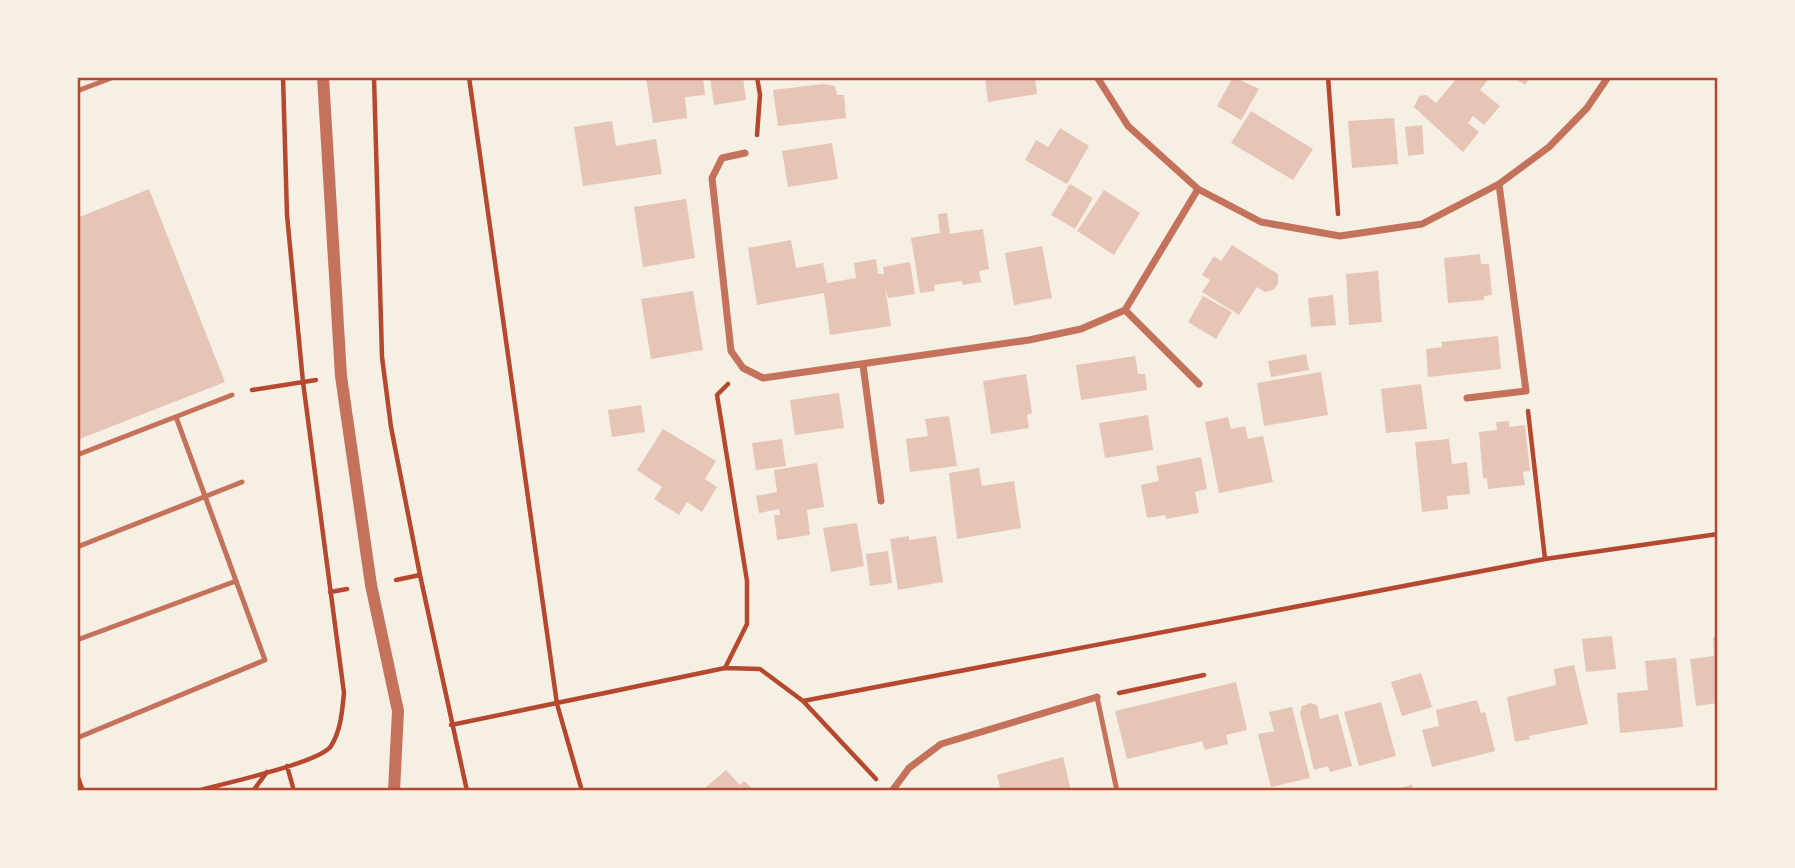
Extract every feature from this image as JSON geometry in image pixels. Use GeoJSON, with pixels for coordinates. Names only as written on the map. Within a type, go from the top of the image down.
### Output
{"type":"FeatureCollection","features":[{"type":"Feature","properties":{"kind":"street"},"geometry":{"type":"LineString","coordinates":[[323,77],[341,376],[371,584],[398,711],[394,791]]}},
{"type":"Feature","properties":{"kind":"street"},"geometry":{"type":"LineString","coordinates":[[1097,77],[1129,126],[1198,189],[1261,222],[1340,236],[1422,224],[1499,184],[1549,147],[1587,108],[1608,77]]}},
{"type":"Feature","properties":{"kind":"street"},"geometry":{"type":"LineString","coordinates":[[745,153],[722,158],[712,178],[731,351],[743,368],[763,378],[1029,341],[1081,328],[1125,310],[1198,189]]}},
{"type":"Feature","properties":{"kind":"street"},"geometry":{"type":"LineString","coordinates":[[1466,398],[1526,391],[1499,184]]}},
{"type":"Feature","properties":{"kind":"street"},"geometry":{"type":"LineString","coordinates":[[1125,310],[1199,384]]}},
{"type":"Feature","properties":{"kind":"street"},"geometry":{"type":"LineString","coordinates":[[863,365],[881,500]]}},
{"type":"Feature","properties":{"kind":"street"},"geometry":{"type":"LineString","coordinates":[[891,791],[909,768],[940,744],[1097,697]]}},
{"type":"Feature","properties":{"kind":"lane"},"geometry":{"type":"LineString","coordinates":[[77,91],[114,77]]}},
{"type":"Feature","properties":{"kind":"lane"},"geometry":{"type":"LineString","coordinates":[[77,455],[232,395]]}},
{"type":"Feature","properties":{"kind":"lane"},"geometry":{"type":"LineString","coordinates":[[77,738],[265,660],[176,417]]}},
{"type":"Feature","properties":{"kind":"lane"},"geometry":{"type":"LineString","coordinates":[[77,547],[242,482]]}},
{"type":"Feature","properties":{"kind":"lane"},"geometry":{"type":"LineString","coordinates":[[77,640],[236,581]]}},
{"type":"Feature","properties":{"kind":"lane"},"geometry":{"type":"LineString","coordinates":[[1097,697],[1117,791]]}},
{"type":"Feature","properties":{"kind":"path"},"geometry":{"type":"LineString","coordinates":[[197,791],[311,760],[330,749],[341,725],[344,693],[303,382],[286,215],[283,77]]}},
{"type":"Feature","properties":{"kind":"path"},"geometry":{"type":"LineString","coordinates":[[374,77],[382,357],[391,427],[451,725],[467,791]]}},
{"type":"Feature","properties":{"kind":"path"},"geometry":{"type":"LineString","coordinates":[[469,77],[557,704],[582,791]]}},
{"type":"Feature","properties":{"kind":"path"},"geometry":{"type":"LineString","coordinates":[[745,153],[757,136],[760,95],[757,77]]}},
{"type":"Feature","properties":{"kind":"path"},"geometry":{"type":"LineString","coordinates":[[1328,77],[1340,236]]}},
{"type":"Feature","properties":{"kind":"path"},"geometry":{"type":"LineString","coordinates":[[725,668],[747,624],[747,581],[717,395],[743,368]]}},
{"type":"Feature","properties":{"kind":"path"},"geometry":{"type":"LineString","coordinates":[[261,388],[290,383]]}},
{"type":"Feature","properties":{"kind":"path"},"geometry":{"type":"LineString","coordinates":[[1526,391],[1545,559]]}},
{"type":"Feature","properties":{"kind":"path"},"geometry":{"type":"LineString","coordinates":[[803,701],[1545,559],[1718,534]]}},
{"type":"Feature","properties":{"kind":"path"},"geometry":{"type":"LineString","coordinates":[[451,725],[725,668],[760,669],[803,701],[877,781]]}},
{"type":"Feature","properties":{"kind":"path"},"geometry":{"type":"LineString","coordinates":[[1097,697],[1204,675]]}},
{"type":"Feature","properties":{"kind":"path"},"geometry":{"type":"LineString","coordinates":[[287,766],[294,791]]}},
{"type":"Feature","properties":{"kind":"path"},"geometry":{"type":"LineString","coordinates":[[253,791],[267,771]]}},
{"type":"Feature","properties":{"kind":"path"},"geometry":{"type":"LineString","coordinates":[[77,775],[83,791]]}},
{"type":"Feature","properties":{"kind":"building"},"geometry":{"type":"Polygon","coordinates":[[[646,77],[703,77],[705,95],[685,97],[687,118],[653,123],[646,77]]]}},
{"type":"Feature","properties":{"kind":"building"},"geometry":{"type":"Polygon","coordinates":[[[710,77],[743,77],[746,100],[714,105],[710,77]]]}},
{"type":"Feature","properties":{"kind":"building"},"geometry":{"type":"Polygon","coordinates":[[[985,77],[1035,77],[1037,94],[988,102],[985,77]]]}},
{"type":"Feature","properties":{"kind":"building"},"geometry":{"type":"Polygon","coordinates":[[[1233,77],[1259,89],[1241,120],[1217,106],[1233,77]]]}},
{"type":"Feature","properties":{"kind":"building"},"geometry":{"type":"Polygon","coordinates":[[[1458,77],[1490,77],[1480,90],[1500,106],[1484,125],[1473,116],[1468,123],[1479,132],[1463,152],[1414,107],[1419,96],[1426,95],[1436,103],[1458,77]]]}},
{"type":"Feature","properties":{"kind":"building"},"geometry":{"type":"Polygon","coordinates":[[[1513,77],[1531,77],[1525,85],[1513,77]]]}},
{"type":"Feature","properties":{"kind":"building"},"geometry":{"type":"Polygon","coordinates":[[[823,84],[835,86],[837,95],[844,95],[846,118],[778,126],[773,90],[823,84]]]}},
{"type":"Feature","properties":{"kind":"building"},"geometry":{"type":"Polygon","coordinates":[[[1251,111],[1313,149],[1293,180],[1231,143],[1251,111]]]}},
{"type":"Feature","properties":{"kind":"building"},"geometry":{"type":"Polygon","coordinates":[[[1394,118],[1398,164],[1352,168],[1348,121],[1394,118]]]}},
{"type":"Feature","properties":{"kind":"building"},"geometry":{"type":"Polygon","coordinates":[[[612,121],[616,146],[656,139],[662,174],[583,186],[574,127],[612,121]]]}},
{"type":"Feature","properties":{"kind":"building"},"geometry":{"type":"Polygon","coordinates":[[[1422,125],[1424,154],[1408,156],[1405,127],[1422,125]]]}},
{"type":"Feature","properties":{"kind":"building"},"geometry":{"type":"Polygon","coordinates":[[[1060,128],[1089,146],[1067,184],[1025,160],[1036,140],[1048,147],[1060,128]]]}},
{"type":"Feature","properties":{"kind":"building"},"geometry":{"type":"Polygon","coordinates":[[[832,143],[838,179],[788,187],[782,151],[832,143]]]}},
{"type":"Feature","properties":{"kind":"building"},"geometry":{"type":"Polygon","coordinates":[[[1070,184],[1093,198],[1075,229],[1051,215],[1070,184]]]}},
{"type":"Feature","properties":{"kind":"building"},"geometry":{"type":"Polygon","coordinates":[[[149,189],[225,382],[77,440],[77,218],[149,189]]]}},
{"type":"Feature","properties":{"kind":"building"},"geometry":{"type":"Polygon","coordinates":[[[1104,190],[1140,213],[1114,255],[1077,231],[1104,190]]]}},
{"type":"Feature","properties":{"kind":"building"},"geometry":{"type":"Polygon","coordinates":[[[686,199],[695,258],[643,267],[634,207],[686,199]]]}},
{"type":"Feature","properties":{"kind":"building"},"geometry":{"type":"Polygon","coordinates":[[[947,213],[950,234],[983,229],[989,269],[979,271],[981,282],[963,285],[962,281],[934,285],[935,291],[920,293],[911,238],[940,233],[938,214],[947,213]]]}},
{"type":"Feature","properties":{"kind":"building"},"geometry":{"type":"Polygon","coordinates":[[[791,240],[796,268],[823,263],[827,283],[856,278],[854,263],[876,259],[878,274],[884,274],[883,267],[910,262],[915,294],[888,298],[885,287],[891,326],[830,335],[824,293],[757,305],[748,248],[791,240]]]}},
{"type":"Feature","properties":{"kind":"building"},"geometry":{"type":"Polygon","coordinates":[[[1232,245],[1278,274],[1278,284],[1273,290],[1265,292],[1257,287],[1239,315],[1202,292],[1210,280],[1202,275],[1214,256],[1221,261],[1232,245]]]}},
{"type":"Feature","properties":{"kind":"building"},"geometry":{"type":"Polygon","coordinates":[[[1042,246],[1052,298],[1014,305],[1005,253],[1042,246]]]}},
{"type":"Feature","properties":{"kind":"building"},"geometry":{"type":"Polygon","coordinates":[[[1480,254],[1481,264],[1489,264],[1492,295],[1484,296],[1484,300],[1448,303],[1444,258],[1480,254]]]}},
{"type":"Feature","properties":{"kind":"building"},"geometry":{"type":"Polygon","coordinates":[[[1378,271],[1382,322],[1349,325],[1346,274],[1378,271]]]}},
{"type":"Feature","properties":{"kind":"building"},"geometry":{"type":"Polygon","coordinates":[[[693,291],[703,350],[651,359],[641,299],[693,291]]]}},
{"type":"Feature","properties":{"kind":"building"},"geometry":{"type":"Polygon","coordinates":[[[1333,295],[1336,325],[1311,327],[1308,298],[1333,295]]]}},
{"type":"Feature","properties":{"kind":"building"},"geometry":{"type":"Polygon","coordinates":[[[1203,296],[1232,312],[1216,339],[1188,322],[1203,296]]]}},
{"type":"Feature","properties":{"kind":"building"},"geometry":{"type":"Polygon","coordinates":[[[1498,336],[1501,369],[1428,377],[1426,349],[1442,347],[1441,342],[1498,336]]]}},
{"type":"Feature","properties":{"kind":"building"},"geometry":{"type":"Polygon","coordinates":[[[1306,354],[1309,370],[1271,377],[1268,361],[1306,354]]]}},
{"type":"Feature","properties":{"kind":"building"},"geometry":{"type":"Polygon","coordinates":[[[1135,356],[1138,374],[1145,374],[1147,390],[1081,400],[1076,365],[1135,356]]]}},
{"type":"Feature","properties":{"kind":"building"},"geometry":{"type":"Polygon","coordinates":[[[1321,372],[1328,415],[1264,426],[1257,383],[1321,372]]]}},
{"type":"Feature","properties":{"kind":"building"},"geometry":{"type":"Polygon","coordinates":[[[1026,374],[1032,413],[1027,415],[1029,428],[991,434],[983,381],[1026,374]]]}},
{"type":"Feature","properties":{"kind":"building"},"geometry":{"type":"Polygon","coordinates":[[[1421,384],[1427,429],[1386,433],[1381,389],[1421,384]]]}},
{"type":"Feature","properties":{"kind":"building"},"geometry":{"type":"Polygon","coordinates":[[[839,393],[844,428],[795,435],[790,400],[839,393]]]}},
{"type":"Feature","properties":{"kind":"building"},"geometry":{"type":"Polygon","coordinates":[[[641,405],[645,432],[612,437],[608,410],[641,405]]]}},
{"type":"Feature","properties":{"kind":"building"},"geometry":{"type":"Polygon","coordinates":[[[1148,415],[1153,450],[1105,458],[1099,423],[1148,415]]]}},
{"type":"Feature","properties":{"kind":"building"},"geometry":{"type":"Polygon","coordinates":[[[949,416],[957,466],[910,472],[906,439],[928,436],[925,419],[949,416]]]}},
{"type":"Feature","properties":{"kind":"building"},"geometry":{"type":"Polygon","coordinates":[[[1228,417],[1231,429],[1245,426],[1248,439],[1263,436],[1273,482],[1219,493],[1205,422],[1228,417]]]}},
{"type":"Feature","properties":{"kind":"building"},"geometry":{"type":"Polygon","coordinates":[[[1509,421],[1509,427],[1525,425],[1530,471],[1523,472],[1525,485],[1488,489],[1487,478],[1483,478],[1479,432],[1497,430],[1496,422],[1509,421]]]}},
{"type":"Feature","properties":{"kind":"building"},"geometry":{"type":"Polygon","coordinates":[[[663,429],[716,461],[705,479],[717,487],[702,512],[687,502],[679,515],[654,499],[662,487],[637,470],[663,429]]]}},
{"type":"Feature","properties":{"kind":"building"},"geometry":{"type":"Polygon","coordinates":[[[782,439],[786,466],[756,470],[752,443],[782,439]]]}},
{"type":"Feature","properties":{"kind":"building"},"geometry":{"type":"Polygon","coordinates":[[[1449,439],[1452,464],[1467,462],[1470,494],[1447,496],[1448,509],[1422,512],[1415,442],[1449,439]]]}},
{"type":"Feature","properties":{"kind":"building"},"geometry":{"type":"Polygon","coordinates":[[[1201,457],[1207,489],[1195,492],[1199,513],[1166,519],[1165,515],[1147,518],[1141,485],[1159,481],[1156,466],[1201,457]]]}},
{"type":"Feature","properties":{"kind":"building"},"geometry":{"type":"Polygon","coordinates":[[[817,463],[824,507],[807,510],[810,535],[777,540],[774,515],[780,515],[779,509],[759,513],[756,496],[777,492],[774,470],[817,463]]]}},
{"type":"Feature","properties":{"kind":"building"},"geometry":{"type":"Polygon","coordinates":[[[979,468],[982,486],[1014,481],[1021,528],[957,539],[949,473],[979,468]]]}},
{"type":"Feature","properties":{"kind":"building"},"geometry":{"type":"Polygon","coordinates":[[[857,523],[864,566],[831,572],[823,528],[857,523]]]}},
{"type":"Feature","properties":{"kind":"building"},"geometry":{"type":"Polygon","coordinates":[[[909,536],[909,540],[936,536],[943,582],[898,590],[890,539],[909,536]]]}},
{"type":"Feature","properties":{"kind":"building"},"geometry":{"type":"Polygon","coordinates":[[[888,551],[892,583],[870,586],[866,554],[888,551]]]}},
{"type":"Feature","properties":{"kind":"building"},"geometry":{"type":"Polygon","coordinates":[[[1612,636],[1616,669],[1586,672],[1582,639],[1612,636]]]}},
{"type":"Feature","properties":{"kind":"building"},"geometry":{"type":"Polygon","coordinates":[[[1718,636],[1718,703],[1696,706],[1690,659],[1714,656],[1713,637],[1718,636]]]}},
{"type":"Feature","properties":{"kind":"building"},"geometry":{"type":"Polygon","coordinates":[[[1676,658],[1683,727],[1620,733],[1617,693],[1648,690],[1645,661],[1676,658]]]}},
{"type":"Feature","properties":{"kind":"building"},"geometry":{"type":"Polygon","coordinates":[[[1574,665],[1588,724],[1529,736],[1530,739],[1515,742],[1507,697],[1556,685],[1554,669],[1574,665]]]}},
{"type":"Feature","properties":{"kind":"building"},"geometry":{"type":"Polygon","coordinates":[[[1421,673],[1432,707],[1402,716],[1391,682],[1421,673]]]}},
{"type":"Feature","properties":{"kind":"building"},"geometry":{"type":"Polygon","coordinates":[[[1236,682],[1247,730],[1226,735],[1228,744],[1205,750],[1202,741],[1127,759],[1115,711],[1236,682]]]}},
{"type":"Feature","properties":{"kind":"building"},"geometry":{"type":"Polygon","coordinates":[[[1477,700],[1481,713],[1485,712],[1495,751],[1432,767],[1422,730],[1439,726],[1436,710],[1477,700]]]}},
{"type":"Feature","properties":{"kind":"building"},"geometry":{"type":"Polygon","coordinates":[[[1381,702],[1396,756],[1359,766],[1344,712],[1381,702]]]}},
{"type":"Feature","properties":{"kind":"building"},"geometry":{"type":"Polygon","coordinates":[[[1311,703],[1317,705],[1320,719],[1338,714],[1352,766],[1330,772],[1328,766],[1314,770],[1300,713],[1302,706],[1311,703]]]}},
{"type":"Feature","properties":{"kind":"building"},"geometry":{"type":"Polygon","coordinates":[[[1292,707],[1310,778],[1271,787],[1258,734],[1274,731],[1269,712],[1292,707]]]}},
{"type":"Feature","properties":{"kind":"building"},"geometry":{"type":"Polygon","coordinates":[[[1063,757],[1071,791],[1001,791],[997,775],[1063,757]]]}},
{"type":"Feature","properties":{"kind":"building"},"geometry":{"type":"Polygon","coordinates":[[[726,770],[740,785],[744,781],[755,791],[708,791],[705,788],[726,770]]]}},
{"type":"Feature","properties":{"kind":"building"},"geometry":{"type":"Polygon","coordinates":[[[1412,785],[1413,791],[1393,791],[1393,790],[1412,785]]]}}]}
